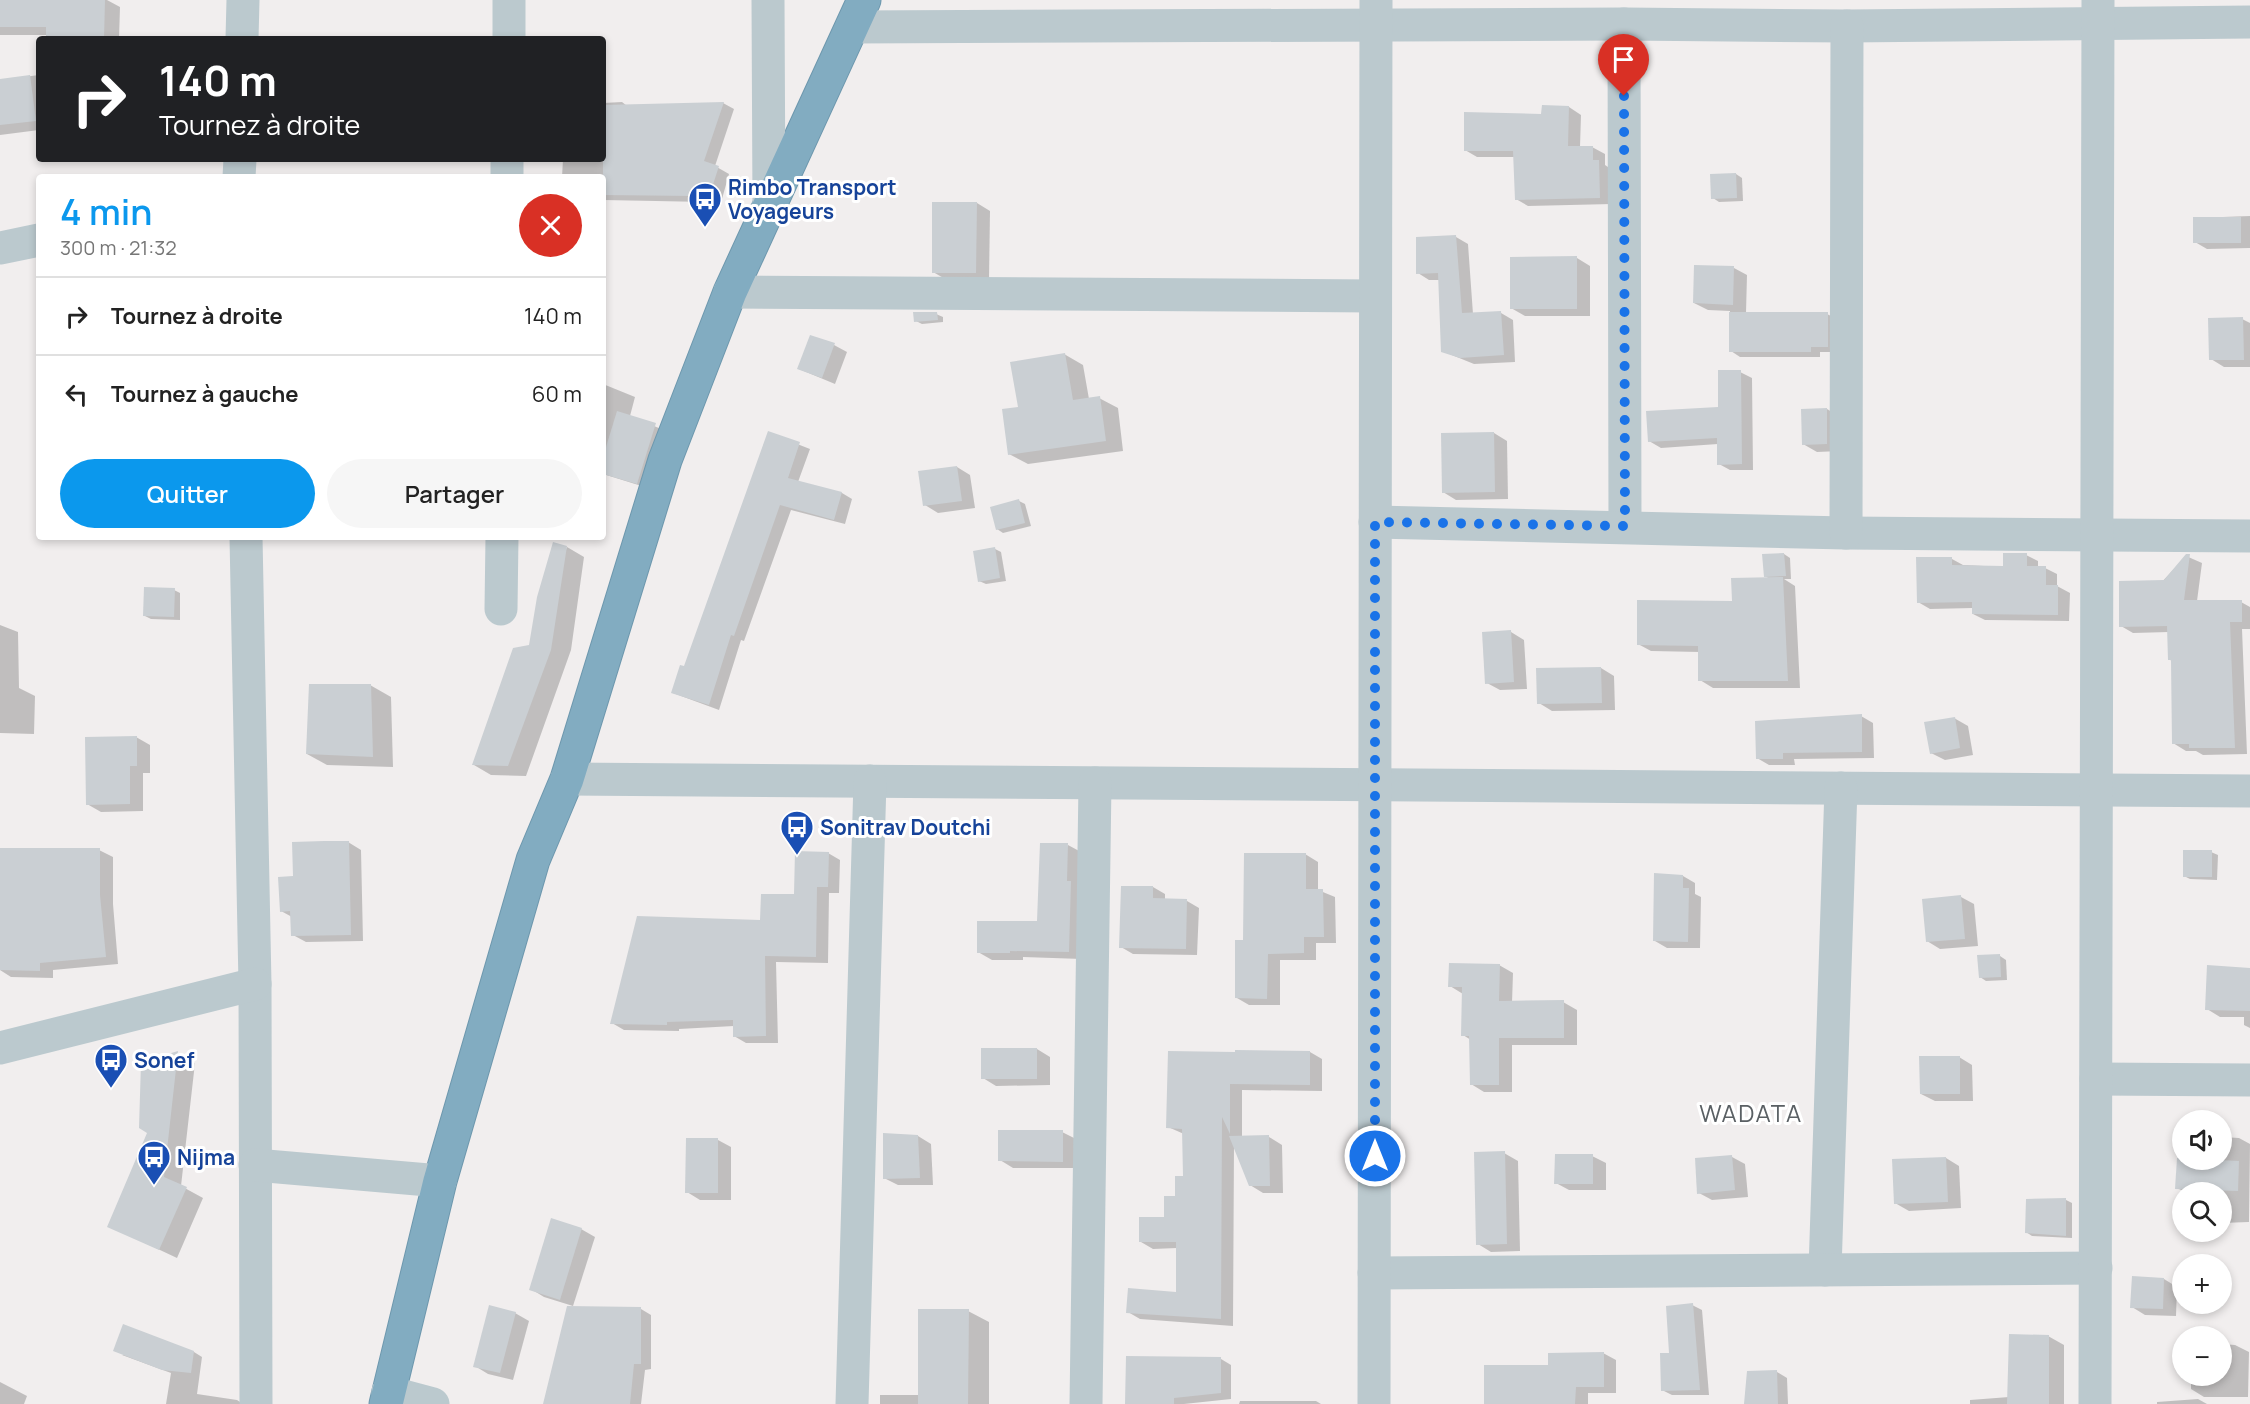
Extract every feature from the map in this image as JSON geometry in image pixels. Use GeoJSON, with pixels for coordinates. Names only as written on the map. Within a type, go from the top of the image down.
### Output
{"type":"FeatureCollection","features":[{"type":"Feature","properties":{"kind":"highway"},"geometry":{"type":"LineString","coordinates":[[387,1398],[440,1181],[533,860],[567,779],[665,459],[730,292],[858,14]]}},
{"type":"Feature","properties":{"kind":"street"},"geometry":{"type":"LineString","coordinates":[[242,36],[243,0]]}},
{"type":"Feature","properties":{"kind":"street"},"geometry":{"type":"LineString","coordinates":[[509,0],[509,36]]}},
{"type":"Feature","properties":{"kind":"street"},"geometry":{"type":"LineString","coordinates":[[768,0],[769,208]]}},
{"type":"Feature","properties":{"kind":"street"},"geometry":{"type":"LineString","coordinates":[[858,14],[1375,13],[1624,24],[1847,26],[2098,11],[2250,22]]}},
{"type":"Feature","properties":{"kind":"street"},"geometry":{"type":"LineString","coordinates":[[2095,1404],[2098,11]]}},
{"type":"Feature","properties":{"kind":"street"},"geometry":{"type":"LineString","coordinates":[[1374,1404],[1375,13]]}},
{"type":"Feature","properties":{"kind":"street"},"geometry":{"type":"LineString","coordinates":[[1624,24],[1625,526]]}},
{"type":"Feature","properties":{"kind":"street"},"geometry":{"type":"LineString","coordinates":[[1846,533],[1847,26]]}},
{"type":"Feature","properties":{"kind":"street"},"geometry":{"type":"LineString","coordinates":[[0,248],[36,241]]}},
{"type":"Feature","properties":{"kind":"street"},"geometry":{"type":"LineString","coordinates":[[730,292],[1375,296]]}},
{"type":"Feature","properties":{"kind":"street"},"geometry":{"type":"LineString","coordinates":[[1375,522],[1625,526],[1846,533],[2097,533],[2250,536]]}},
{"type":"Feature","properties":{"kind":"street"},"geometry":{"type":"LineString","coordinates":[[246,540],[255,984],[256,1404]]}},
{"type":"Feature","properties":{"kind":"street"},"geometry":{"type":"LineString","coordinates":[[501,609],[502,540]]}},
{"type":"Feature","properties":{"kind":"street"},"geometry":{"type":"LineString","coordinates":[[567,779],[2250,790]]}},
{"type":"Feature","properties":{"kind":"street"},"geometry":{"type":"LineString","coordinates":[[852,1404],[870,781]]}},
{"type":"Feature","properties":{"kind":"street"},"geometry":{"type":"LineString","coordinates":[[1086,1404],[1095,783]]}},
{"type":"Feature","properties":{"kind":"street"},"geometry":{"type":"LineString","coordinates":[[1825,1270],[1841,788]]}},
{"type":"Feature","properties":{"kind":"street"},"geometry":{"type":"LineString","coordinates":[[0,1048],[255,984]]}},
{"type":"Feature","properties":{"kind":"street"},"geometry":{"type":"LineString","coordinates":[[2096,1079],[2250,1080]]}},
{"type":"Feature","properties":{"kind":"street"},"geometry":{"type":"LineString","coordinates":[[255,1165],[440,1181]]}},
{"type":"Feature","properties":{"kind":"street"},"geometry":{"type":"LineString","coordinates":[[1374,1273],[2096,1268]]}},
{"type":"Feature","properties":{"kind":"street"},"geometry":{"type":"LineString","coordinates":[[387,1398],[433,1404]]}},
{"type":"Feature","properties":{"kind":"building"},"geometry":{"type":"Polygon","coordinates":[[[0,0],[105,0],[104,36],[46,36],[46,27],[0,27],[0,0]]]}},
{"type":"Feature","properties":{"kind":"building"},"geometry":{"type":"Polygon","coordinates":[[[30,75],[36,121],[0,125],[0,79],[30,75]]]}},
{"type":"Feature","properties":{"kind":"building"},"geometry":{"type":"Polygon","coordinates":[[[724,102],[704,161],[719,166],[708,200],[694,196],[606,195],[606,174],[603,174],[603,162],[606,162],[606,105],[724,102]]]}},
{"type":"Feature","properties":{"kind":"building"},"geometry":{"type":"Polygon","coordinates":[[[1542,105],[1569,106],[1568,146],[1593,146],[1593,160],[1599,160],[1600,198],[1515,200],[1513,151],[1464,151],[1464,112],[1541,114],[1542,105]]]}},
{"type":"Feature","properties":{"kind":"building"},"geometry":{"type":"Polygon","coordinates":[[[1736,173],[1737,198],[1711,199],[1710,174],[1736,173]]]}},
{"type":"Feature","properties":{"kind":"building"},"geometry":{"type":"Polygon","coordinates":[[[932,202],[977,202],[976,273],[932,273],[932,202]]]}},
{"type":"Feature","properties":{"kind":"building"},"geometry":{"type":"Polygon","coordinates":[[[2193,217],[2241,217],[2241,243],[2193,243],[2193,217]]]}},
{"type":"Feature","properties":{"kind":"building"},"geometry":{"type":"Polygon","coordinates":[[[1456,235],[1462,313],[1501,311],[1504,355],[1460,358],[1441,352],[1438,273],[1416,274],[1416,237],[1456,235]]]}},
{"type":"Feature","properties":{"kind":"building"},"geometry":{"type":"Polygon","coordinates":[[[1577,256],[1577,309],[1510,309],[1510,257],[1577,256]]]}},
{"type":"Feature","properties":{"kind":"building"},"geometry":{"type":"Polygon","coordinates":[[[1694,265],[1734,266],[1733,305],[1693,303],[1694,265]]]}},
{"type":"Feature","properties":{"kind":"building"},"geometry":{"type":"Polygon","coordinates":[[[913,312],[937,312],[938,320],[914,322],[913,312]]]}},
{"type":"Feature","properties":{"kind":"building"},"geometry":{"type":"Polygon","coordinates":[[[1729,312],[1828,312],[1828,347],[1811,347],[1811,352],[1729,352],[1729,312]]]}},
{"type":"Feature","properties":{"kind":"building"},"geometry":{"type":"Polygon","coordinates":[[[2243,317],[2244,360],[2209,360],[2208,318],[2243,317]]]}},
{"type":"Feature","properties":{"kind":"building"},"geometry":{"type":"Polygon","coordinates":[[[810,335],[835,343],[822,378],[797,369],[810,335]]]}},
{"type":"Feature","properties":{"kind":"building"},"geometry":{"type":"Polygon","coordinates":[[[1065,353],[1073,400],[1100,396],[1106,441],[1008,455],[1002,409],[1018,407],[1010,362],[1065,353]]]}},
{"type":"Feature","properties":{"kind":"building"},"geometry":{"type":"Polygon","coordinates":[[[1718,370],[1741,370],[1742,464],[1717,465],[1717,438],[1648,442],[1646,411],[1718,407],[1718,370]]]}},
{"type":"Feature","properties":{"kind":"building"},"geometry":{"type":"Polygon","coordinates":[[[1827,408],[1827,444],[1802,445],[1801,409],[1827,408]]]}},
{"type":"Feature","properties":{"kind":"building"},"geometry":{"type":"Polygon","coordinates":[[[617,411],[656,423],[637,484],[606,475],[606,447],[617,411]]]}},
{"type":"Feature","properties":{"kind":"building"},"geometry":{"type":"Polygon","coordinates":[[[768,431],[800,442],[788,478],[842,492],[834,520],[780,505],[734,636],[731,635],[709,705],[671,693],[680,665],[684,666],[768,431]]]}},
{"type":"Feature","properties":{"kind":"building"},"geometry":{"type":"Polygon","coordinates":[[[1494,432],[1495,492],[1442,493],[1441,433],[1494,432]]]}},
{"type":"Feature","properties":{"kind":"building"},"geometry":{"type":"Polygon","coordinates":[[[957,466],[962,501],[923,506],[918,471],[957,466]]]}},
{"type":"Feature","properties":{"kind":"building"},"geometry":{"type":"Polygon","coordinates":[[[1019,499],[1025,523],[996,530],[990,507],[1019,499]]]}},
{"type":"Feature","properties":{"kind":"building"},"geometry":{"type":"Polygon","coordinates":[[[553,542],[567,546],[551,650],[508,766],[472,765],[513,648],[529,645],[537,597],[553,542]]]}},
{"type":"Feature","properties":{"kind":"building"},"geometry":{"type":"Polygon","coordinates":[[[995,547],[1000,578],[978,582],[973,551],[995,547]]]}},
{"type":"Feature","properties":{"kind":"building"},"geometry":{"type":"Polygon","coordinates":[[[1784,553],[1786,576],[1764,577],[1762,554],[1784,553]]]}},
{"type":"Feature","properties":{"kind":"building"},"geometry":{"type":"Polygon","coordinates":[[[2003,553],[2027,553],[2027,566],[2046,566],[2046,585],[2058,585],[2058,615],[1972,614],[1972,602],[1917,603],[1916,557],[1952,557],[1952,565],[2003,566],[2003,553]]]}},
{"type":"Feature","properties":{"kind":"building"},"geometry":{"type":"Polygon","coordinates":[[[2186,554],[2190,554],[2184,600],[2242,600],[2242,622],[2230,622],[2235,748],[2189,748],[2189,744],[2172,744],[2171,660],[2168,660],[2167,626],[2119,627],[2119,581],[2164,580],[2186,554]]]}},
{"type":"Feature","properties":{"kind":"building"},"geometry":{"type":"Polygon","coordinates":[[[1783,577],[1788,681],[1698,681],[1698,646],[1637,645],[1637,600],[1732,601],[1731,578],[1783,577]]]}},
{"type":"Feature","properties":{"kind":"building"},"geometry":{"type":"Polygon","coordinates":[[[144,587],[175,588],[174,617],[143,616],[144,587]]]}},
{"type":"Feature","properties":{"kind":"building"},"geometry":{"type":"Polygon","coordinates":[[[1511,630],[1514,682],[1485,684],[1482,632],[1511,630]]]}},
{"type":"Feature","properties":{"kind":"building"},"geometry":{"type":"Polygon","coordinates":[[[1601,667],[1602,703],[1537,704],[1536,668],[1601,667]]]}},
{"type":"Feature","properties":{"kind":"building"},"geometry":{"type":"Polygon","coordinates":[[[309,684],[371,684],[373,757],[306,754],[309,684]]]}},
{"type":"Feature","properties":{"kind":"building"},"geometry":{"type":"Polygon","coordinates":[[[1862,714],[1862,752],[1783,753],[1783,759],[1756,759],[1755,721],[1862,714]]]}},
{"type":"Feature","properties":{"kind":"building"},"geometry":{"type":"Polygon","coordinates":[[[1955,717],[1960,748],[1930,754],[1924,722],[1955,717]]]}},
{"type":"Feature","properties":{"kind":"building"},"geometry":{"type":"Polygon","coordinates":[[[137,736],[137,766],[130,766],[130,804],[86,805],[85,737],[137,736]]]}},
{"type":"Feature","properties":{"kind":"building"},"geometry":{"type":"Polygon","coordinates":[[[349,841],[351,935],[291,936],[290,911],[280,912],[278,877],[293,876],[292,842],[349,841]]]}},
{"type":"Feature","properties":{"kind":"building"},"geometry":{"type":"Polygon","coordinates":[[[1040,843],[1068,843],[1067,881],[1071,881],[1069,952],[977,953],[977,921],[1037,921],[1040,843]]]}},
{"type":"Feature","properties":{"kind":"building"},"geometry":{"type":"Polygon","coordinates":[[[0,848],[100,848],[100,895],[106,957],[40,963],[40,971],[0,970],[0,848]]]}},
{"type":"Feature","properties":{"kind":"building"},"geometry":{"type":"Polygon","coordinates":[[[2183,850],[2212,850],[2212,877],[2183,877],[2183,850]]]}},
{"type":"Feature","properties":{"kind":"building"},"geometry":{"type":"Polygon","coordinates":[[[795,851],[829,852],[828,887],[817,887],[816,957],[765,956],[766,1036],[733,1037],[733,1020],[667,1022],[667,1025],[610,1024],[637,916],[760,920],[761,894],[794,894],[795,851]]]}},
{"type":"Feature","properties":{"kind":"building"},"geometry":{"type":"Polygon","coordinates":[[[1244,853],[1306,853],[1306,889],[1323,889],[1324,937],[1304,937],[1304,953],[1268,954],[1267,999],[1235,998],[1235,940],[1243,940],[1244,853]]]}},
{"type":"Feature","properties":{"kind":"building"},"geometry":{"type":"Polygon","coordinates":[[[1654,873],[1683,875],[1683,888],[1689,888],[1688,942],[1653,941],[1654,873]]]}},
{"type":"Feature","properties":{"kind":"building"},"geometry":{"type":"Polygon","coordinates":[[[1121,886],[1153,886],[1153,898],[1187,899],[1186,949],[1119,948],[1121,886]]]}},
{"type":"Feature","properties":{"kind":"building"},"geometry":{"type":"Polygon","coordinates":[[[1961,895],[1965,939],[1926,942],[1922,899],[1961,895]]]}},
{"type":"Feature","properties":{"kind":"building"},"geometry":{"type":"Polygon","coordinates":[[[2000,954],[2001,977],[1979,978],[1977,955],[2000,954]]]}},
{"type":"Feature","properties":{"kind":"building"},"geometry":{"type":"Polygon","coordinates":[[[1449,963],[1500,964],[1499,1001],[1564,1000],[1564,1038],[1499,1038],[1499,1085],[1470,1085],[1469,1036],[1461,1036],[1462,987],[1448,987],[1449,963]]]}},
{"type":"Feature","properties":{"kind":"building"},"geometry":{"type":"Polygon","coordinates":[[[2207,965],[2250,968],[2250,1011],[2205,1010],[2207,965]]]}},
{"type":"Feature","properties":{"kind":"building"},"geometry":{"type":"Polygon","coordinates":[[[981,1048],[1037,1048],[1037,1079],[981,1079],[981,1048]]]}},
{"type":"Feature","properties":{"kind":"building"},"geometry":{"type":"Polygon","coordinates":[[[1235,1050],[1310,1051],[1310,1085],[1230,1084],[1230,1134],[1222,1117],[1221,1319],[1126,1313],[1128,1288],[1176,1292],[1176,1242],[1139,1242],[1139,1217],[1164,1217],[1164,1196],[1175,1196],[1175,1176],[1183,1176],[1182,1129],[1166,1128],[1168,1051],[1235,1052],[1235,1050]]]}},
{"type":"Feature","properties":{"kind":"building"},"geometry":{"type":"Polygon","coordinates":[[[178,1051],[164,1177],[187,1187],[159,1250],[107,1227],[147,1133],[139,1128],[141,1062],[178,1051]]]}},
{"type":"Feature","properties":{"kind":"building"},"geometry":{"type":"Polygon","coordinates":[[[1919,1056],[1960,1056],[1960,1094],[1920,1094],[1919,1056]]]}},
{"type":"Feature","properties":{"kind":"building"},"geometry":{"type":"Polygon","coordinates":[[[998,1130],[1063,1130],[1063,1162],[998,1161],[998,1130]]]}},
{"type":"Feature","properties":{"kind":"building"},"geometry":{"type":"Polygon","coordinates":[[[883,1133],[918,1135],[920,1178],[883,1179],[883,1133]]]}},
{"type":"Feature","properties":{"kind":"building"},"geometry":{"type":"Polygon","coordinates":[[[1269,1135],[1270,1186],[1249,1186],[1229,1136],[1269,1135]]]}},
{"type":"Feature","properties":{"kind":"building"},"geometry":{"type":"Polygon","coordinates":[[[686,1138],[718,1138],[718,1193],[685,1193],[686,1138]]]}},
{"type":"Feature","properties":{"kind":"building"},"geometry":{"type":"Polygon","coordinates":[[[1505,1151],[1507,1244],[1476,1245],[1474,1152],[1505,1151]]]}},
{"type":"Feature","properties":{"kind":"building"},"geometry":{"type":"Polygon","coordinates":[[[1555,1154],[1593,1154],[1593,1184],[1554,1184],[1555,1154]]]}},
{"type":"Feature","properties":{"kind":"building"},"geometry":{"type":"Polygon","coordinates":[[[1732,1155],[1735,1190],[1697,1194],[1695,1158],[1732,1155]]]}},
{"type":"Feature","properties":{"kind":"building"},"geometry":{"type":"Polygon","coordinates":[[[1946,1157],[1948,1202],[1894,1204],[1892,1159],[1946,1157]]]}},
{"type":"Feature","properties":{"kind":"building"},"geometry":{"type":"Polygon","coordinates":[[[2232,1161],[2239,1161],[2238,1191],[2232,1191],[2232,1182],[2175,1182],[2176,1170],[2232,1170],[2232,1161]]]}},
{"type":"Feature","properties":{"kind":"building"},"geometry":{"type":"Polygon","coordinates":[[[2066,1198],[2066,1236],[2025,1233],[2026,1199],[2066,1198]]]}},
{"type":"Feature","properties":{"kind":"building"},"geometry":{"type":"Polygon","coordinates":[[[551,1218],[582,1228],[560,1300],[529,1290],[551,1218]]]}},
{"type":"Feature","properties":{"kind":"building"},"geometry":{"type":"Polygon","coordinates":[[[2132,1276],[2164,1278],[2163,1309],[2130,1308],[2132,1276]]]}},
{"type":"Feature","properties":{"kind":"building"},"geometry":{"type":"Polygon","coordinates":[[[1693,1303],[1700,1390],[1661,1391],[1660,1353],[1669,1353],[1666,1306],[1693,1303]]]}},
{"type":"Feature","properties":{"kind":"building"},"geometry":{"type":"Polygon","coordinates":[[[489,1305],[516,1312],[500,1373],[473,1367],[489,1305]]]}},
{"type":"Feature","properties":{"kind":"building"},"geometry":{"type":"Polygon","coordinates":[[[567,1306],[641,1307],[641,1364],[634,1364],[630,1404],[543,1404],[567,1306]]]}},
{"type":"Feature","properties":{"kind":"building"},"geometry":{"type":"Polygon","coordinates":[[[918,1309],[969,1309],[968,1404],[918,1404],[918,1309]]]}},
{"type":"Feature","properties":{"kind":"building"},"geometry":{"type":"Polygon","coordinates":[[[123,1324],[194,1351],[191,1373],[162,1370],[113,1351],[123,1324]]]}},
{"type":"Feature","properties":{"kind":"building"},"geometry":{"type":"Polygon","coordinates":[[[2009,1334],[2049,1335],[2049,1404],[2007,1404],[2009,1334]]]}},
{"type":"Feature","properties":{"kind":"building"},"geometry":{"type":"Polygon","coordinates":[[[1604,1352],[1604,1387],[1576,1387],[1575,1404],[1484,1404],[1484,1365],[1548,1365],[1548,1353],[1604,1352]]]}},
{"type":"Feature","properties":{"kind":"building"},"geometry":{"type":"Polygon","coordinates":[[[1126,1356],[1221,1357],[1221,1393],[1174,1398],[1174,1404],[1125,1404],[1126,1356]]]}},
{"type":"Feature","properties":{"kind":"building"},"geometry":{"type":"Polygon","coordinates":[[[1777,1370],[1778,1404],[1744,1404],[1747,1371],[1777,1370]]]}},
{"type":"Feature","properties":{"kind":"place","name":"Rimbo Transport Voyageurs"},"geometry":{"type":"Point","coordinates":[705,228]}},
{"type":"Feature","properties":{"kind":"place","name":"Sonitrav Doutchi"},"geometry":{"type":"Point","coordinates":[797,856]}},
{"type":"Feature","properties":{"kind":"place","name":"Sonef"},"geometry":{"type":"Point","coordinates":[111,1089]}},
{"type":"Feature","properties":{"kind":"place","name":"Nijma"},"geometry":{"type":"Point","coordinates":[154,1186]}},
{"type":"Feature","properties":{"kind":"district","name":"WADATA"},"geometry":{"type":"Point","coordinates":[1751,1112]}},
{"type":"Feature","properties":{"kind":"route"},"geometry":{"type":"LineString","coordinates":[[1375,1156],[1375,522],[1625,526],[1624,96]]}}]}
